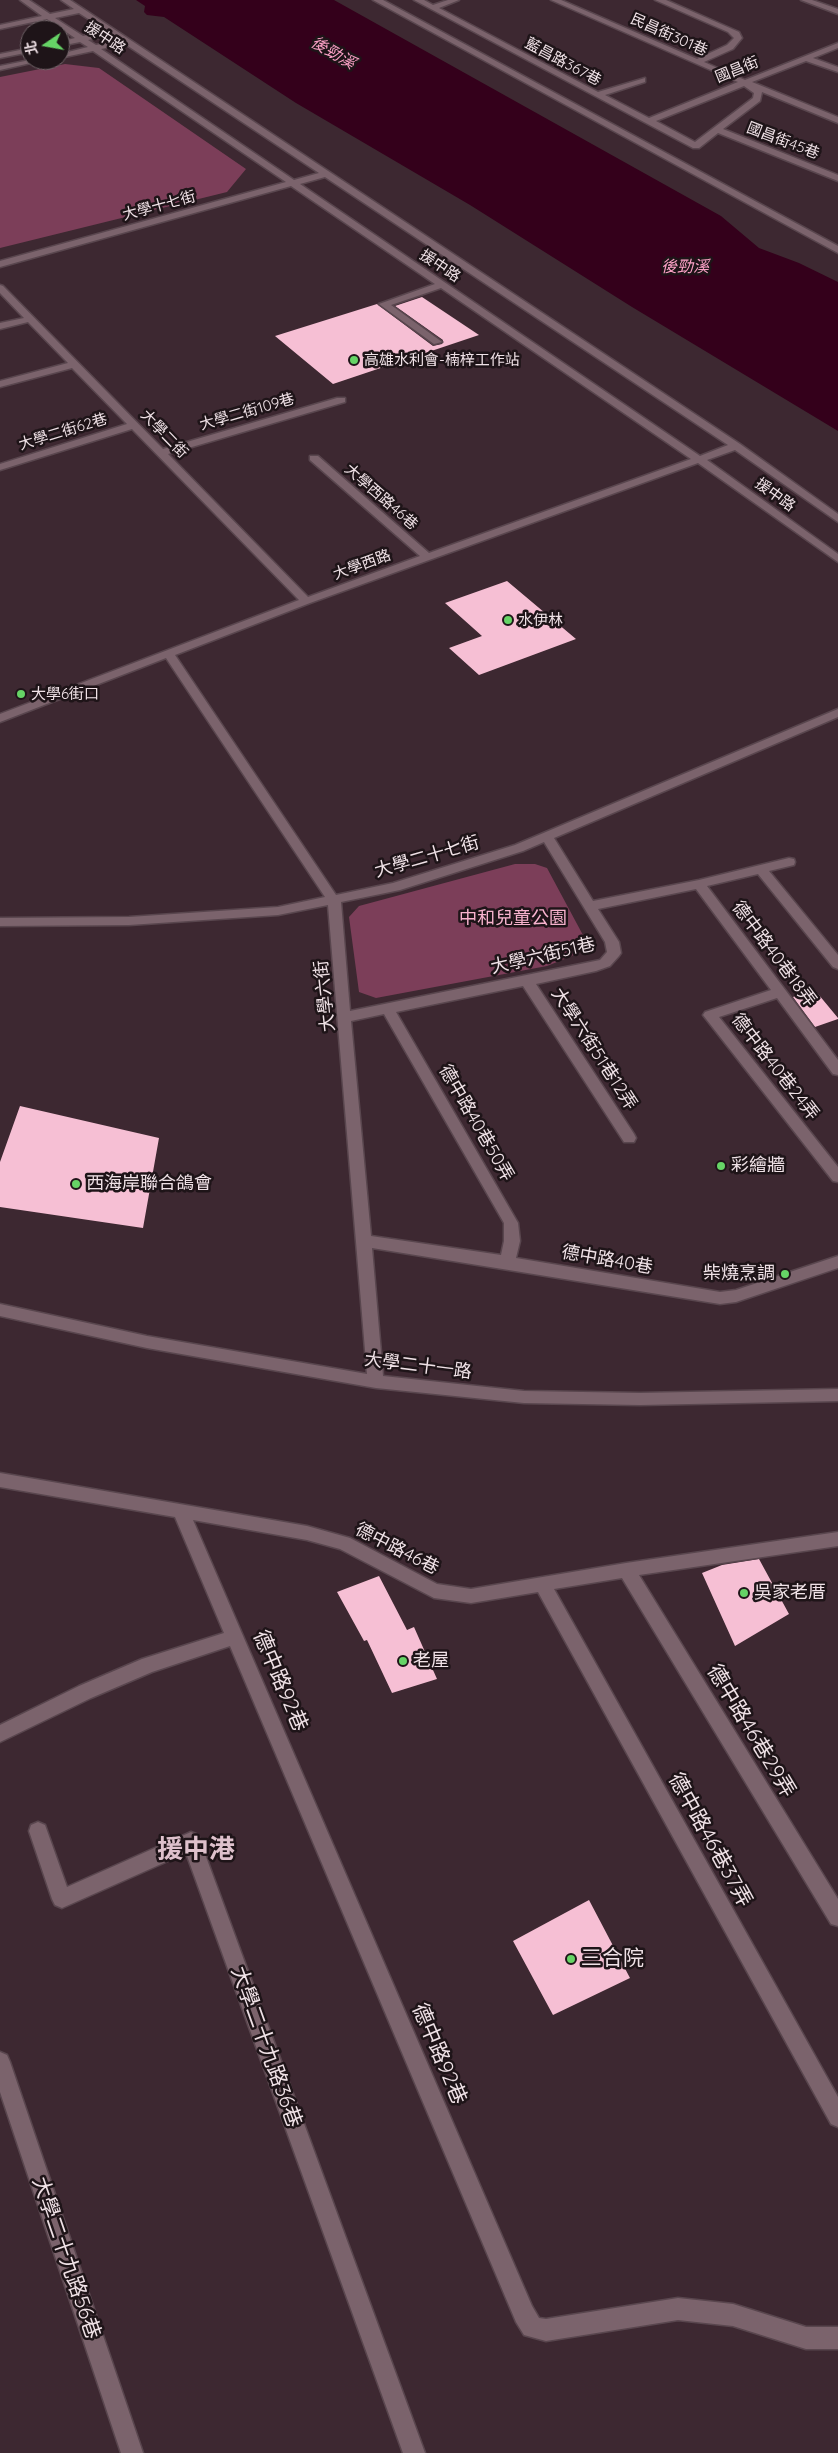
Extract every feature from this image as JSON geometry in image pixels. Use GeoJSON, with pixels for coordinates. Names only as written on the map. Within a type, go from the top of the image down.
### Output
{"type":"FeatureCollection","features":[{"type":"Feature","properties":{"kind":"street","name":"援中路"},"geometry":{"type":"LineString","coordinates":[[24,0],[52,20]]}},
{"type":"Feature","properties":{"kind":"street","name":"援中路"},"geometry":{"type":"LineString","coordinates":[[65,0],[736,446],[838,519]]}},
{"type":"Feature","properties":{"kind":"street"},"geometry":{"type":"LineString","coordinates":[[377,0],[838,250]]}},
{"type":"Feature","properties":{"kind":"street","name":"藍昌路367巷"},"geometry":{"type":"LineString","coordinates":[[418,0],[647,122],[696,146],[717,130]]}},
{"type":"Feature","properties":{"kind":"street"},"geometry":{"type":"LineString","coordinates":[[432,8],[455,0]]}},
{"type":"Feature","properties":{"kind":"street","name":"民昌街301巷"},"geometry":{"type":"LineString","coordinates":[[556,0],[744,82],[838,120]]}},
{"type":"Feature","properties":{"kind":"street"},"geometry":{"type":"LineString","coordinates":[[658,0],[731,30],[736,34],[738,38],[730,47],[698,62]]}},
{"type":"Feature","properties":{"kind":"street"},"geometry":{"type":"LineString","coordinates":[[805,0],[838,12]]}},
{"type":"Feature","properties":{"kind":"street"},"geometry":{"type":"LineString","coordinates":[[0,27],[80,10]]}},
{"type":"Feature","properties":{"kind":"street"},"geometry":{"type":"LineString","coordinates":[[70,23],[92,18]]}},
{"type":"Feature","properties":{"kind":"street","name":"援中路"},"geometry":{"type":"LineString","coordinates":[[70,32],[701,460],[838,559]]}},
{"type":"Feature","properties":{"kind":"street"},"geometry":{"type":"LineString","coordinates":[[70,42],[113,32]]}},
{"type":"Feature","properties":{"kind":"street"},"geometry":{"type":"LineString","coordinates":[[70,54],[126,41]]}},
{"type":"Feature","properties":{"kind":"street","name":"國昌街"},"geometry":{"type":"LineString","coordinates":[[647,122],[838,45]]}},
{"type":"Feature","properties":{"kind":"street"},"geometry":{"type":"LineString","coordinates":[[0,56],[20,52]]}},
{"type":"Feature","properties":{"kind":"street"},"geometry":{"type":"LineString","coordinates":[[805,58],[838,70]]}},
{"type":"Feature","properties":{"kind":"street"},"geometry":{"type":"LineString","coordinates":[[0,68],[20,64]]}},
{"type":"Feature","properties":{"kind":"street"},"geometry":{"type":"LineString","coordinates":[[596,95],[642,80]]}},
{"type":"Feature","properties":{"kind":"street"},"geometry":{"type":"LineString","coordinates":[[717,130],[757,99],[759,94],[757,91],[744,82]]}},
{"type":"Feature","properties":{"kind":"street","name":"國昌街45巷"},"geometry":{"type":"LineString","coordinates":[[717,130],[838,178]]}},
{"type":"Feature","properties":{"kind":"street","name":"大學十七街"},"geometry":{"type":"LineString","coordinates":[[0,264],[325,174]]}},
{"type":"Feature","properties":{"kind":"street"},"geometry":{"type":"LineString","coordinates":[[437,342],[384,304],[441,285]]}},
{"type":"Feature","properties":{"kind":"street","name":"大學二街"},"geometry":{"type":"LineString","coordinates":[[0,288],[306,601]]}},
{"type":"Feature","properties":{"kind":"street"},"geometry":{"type":"LineString","coordinates":[[0,326],[30,318]]}},
{"type":"Feature","properties":{"kind":"street"},"geometry":{"type":"LineString","coordinates":[[0,384],[74,364]]}},
{"type":"Feature","properties":{"kind":"street","name":"大學二街109巷"},"geometry":{"type":"LineString","coordinates":[[161,453],[341,400]]}},
{"type":"Feature","properties":{"kind":"street","name":"大學二街62巷"},"geometry":{"type":"LineString","coordinates":[[0,467],[134,426]]}},
{"type":"Feature","properties":{"kind":"street","name":"大學西路"},"geometry":{"type":"LineString","coordinates":[[0,718],[306,601],[736,446]]}},
{"type":"Feature","properties":{"kind":"street","name":"大學西路46巷"},"geometry":{"type":"LineString","coordinates":[[314,458],[428,558]]}},
{"type":"Feature","properties":{"kind":"street","name":"大學六街"},"geometry":{"type":"LineString","coordinates":[[169,654],[334,901],[346,1017],[376,1382]]}},
{"type":"Feature","properties":{"kind":"street","name":"大學二十七街"},"geometry":{"type":"LineString","coordinates":[[0,922],[139,921],[278,911],[334,901],[404,884],[548,837],[838,713]]}},
{"type":"Feature","properties":{"kind":"street","name":"大學六街51巷"},"geometry":{"type":"LineString","coordinates":[[346,1017],[591,968],[605,963],[614,952],[612,942],[548,837]]}},
{"type":"Feature","properties":{"kind":"street"},"geometry":{"type":"LineString","coordinates":[[589,906],[699,884],[789,862]]}},
{"type":"Feature","properties":{"kind":"street"},"geometry":{"type":"LineString","coordinates":[[761,869],[838,964]]}},
{"type":"Feature","properties":{"kind":"street","name":"德中路40巷18弄"},"geometry":{"type":"LineString","coordinates":[[699,884],[838,1070]]}},
{"type":"Feature","properties":{"kind":"street","name":"大學六街51巷12弄"},"geometry":{"type":"LineString","coordinates":[[526,981],[629,1138]]}},
{"type":"Feature","properties":{"kind":"street","name":"德中路40巷24弄"},"geometry":{"type":"LineString","coordinates":[[780,992],[710,1015],[838,1177]]}},
{"type":"Feature","properties":{"kind":"street","name":"德中路40巷50弄"},"geometry":{"type":"LineString","coordinates":[[388,1009],[511,1223],[512,1241],[507,1262]]}},
{"type":"Feature","properties":{"kind":"street","name":"德中路40巷"},"geometry":{"type":"LineString","coordinates":[[365,1241],[507,1262],[720,1298],[736,1296],[838,1262]]}},
{"type":"Feature","properties":{"kind":"street","name":"大學二十一路"},"geometry":{"type":"LineString","coordinates":[[0,1310],[148,1342],[376,1382],[524,1397],[640,1399],[838,1395]]}},
{"type":"Feature","properties":{"kind":"street","name":"德中路46巷"},"geometry":{"type":"LineString","coordinates":[[0,1480],[307,1533],[344,1543],[434,1591],[471,1596],[626,1570],[838,1539]]}},
{"type":"Feature","properties":{"kind":"street","name":"德中路92巷"},"geometry":{"type":"LineString","coordinates":[[181,1512],[524,2314],[532,2326],[546,2330],[678,2309],[734,2315],[806,2338],[838,2338]]}},
{"type":"Feature","properties":{"kind":"street","name":"德中路46巷29弄"},"geometry":{"type":"LineString","coordinates":[[626,1570],[838,1917]]}},
{"type":"Feature","properties":{"kind":"street","name":"德中路46巷37弄"},"geometry":{"type":"LineString","coordinates":[[542,1584],[838,2117]]}},
{"type":"Feature","properties":{"kind":"street"},"geometry":{"type":"LineString","coordinates":[[0,1734],[85,1692],[148,1665],[235,1636]]}},
{"type":"Feature","properties":{"kind":"street","name":"大學二十九路36巷"},"geometry":{"type":"LineString","coordinates":[[38,1831],[62,1899],[190,1841],[414,2453]]}},
{"type":"Feature","properties":{"kind":"street","name":"大學二十九路56巷"},"geometry":{"type":"LineString","coordinates":[[0,2062],[132,2453]]}},
{"type":"Feature","properties":{"kind":"green space"},"geometry":{"type":"Polygon","coordinates":[[[70,65],[99,68],[246,169],[227,192],[0,248],[0,77],[35,70],[70,70],[70,65]]]}},
{"type":"Feature","properties":{"kind":"green space","name":"中和兒童公園"},"geometry":{"type":"Polygon","coordinates":[[[515,864],[535,864],[547,868],[584,937],[583,946],[572,956],[547,966],[376,998],[359,992],[349,917],[359,906],[515,864]]]}},
{"type":"Feature","properties":{"kind":"water","name":"後勁溪"},"geometry":{"type":"Polygon","coordinates":[[[136,0],[334,0],[721,216],[759,248],[799,263],[838,282],[838,431],[632,307],[470,205],[296,103],[164,17],[147,15],[144,12],[145,6],[136,0]]]}},
{"type":"Feature","properties":{"kind":"building","name":"高雄水利會-楠梓工作站"},"geometry":{"type":"Polygon","coordinates":[[[422,297],[479,335],[333,384],[275,336],[377,304],[433,346],[442,344],[443,340],[395,306],[422,297]]]}},
{"type":"Feature","properties":{"kind":"building","name":"水伊林"},"geometry":{"type":"Polygon","coordinates":[[[507,581],[576,639],[479,675],[449,648],[482,636],[445,603],[507,581]]]}},
{"type":"Feature","properties":{"kind":"building"},"geometry":{"type":"Polygon","coordinates":[[[814,989],[838,1019],[815,1027],[793,997],[814,989]]]}},
{"type":"Feature","properties":{"kind":"building","name":"西海岸聯合鴿會"},"geometry":{"type":"Polygon","coordinates":[[[20,1106],[159,1138],[143,1228],[0,1207],[0,1162],[20,1106]]]}},
{"type":"Feature","properties":{"kind":"building","name":"吳家老厝"},"geometry":{"type":"Polygon","coordinates":[[[759,1559],[789,1614],[735,1646],[702,1573],[722,1565],[759,1559]]]}},
{"type":"Feature","properties":{"kind":"building"},"geometry":{"type":"Polygon","coordinates":[[[379,1576],[407,1630],[414,1627],[437,1679],[392,1693],[367,1640],[364,1641],[337,1592],[379,1576]]]}},
{"type":"Feature","properties":{"kind":"building","name":"三合院"},"geometry":{"type":"Polygon","coordinates":[[[589,1900],[630,1978],[553,2015],[513,1941],[589,1900]]]}},
{"type":"Feature","properties":{"kind":"place","name":"高雄水利會-楠梓工作站"},"geometry":{"type":"Point","coordinates":[354,360]}},
{"type":"Feature","properties":{"kind":"place","name":"水伊林"},"geometry":{"type":"Point","coordinates":[508,620]}},
{"type":"Feature","properties":{"kind":"place","name":"大學6街口"},"geometry":{"type":"Point","coordinates":[21,694]}},
{"type":"Feature","properties":{"kind":"place","name":"彩繪牆"},"geometry":{"type":"Point","coordinates":[721,1166]}},
{"type":"Feature","properties":{"kind":"place","name":"西海岸聯合鴿會"},"geometry":{"type":"Point","coordinates":[76,1184]}},
{"type":"Feature","properties":{"kind":"place","name":"柴燒烹調"},"geometry":{"type":"Point","coordinates":[785,1274]}},
{"type":"Feature","properties":{"kind":"place","name":"吳家老厝"},"geometry":{"type":"Point","coordinates":[744,1593]}},
{"type":"Feature","properties":{"kind":"place","name":"老屋"},"geometry":{"type":"Point","coordinates":[403,1661]}},
{"type":"Feature","properties":{"kind":"place","name":"三合院"},"geometry":{"type":"Point","coordinates":[571,1959]}},
{"type":"Feature","properties":{"kind":"district","name":"援中港"},"geometry":{"type":"Point","coordinates":[196,1850]}}]}
